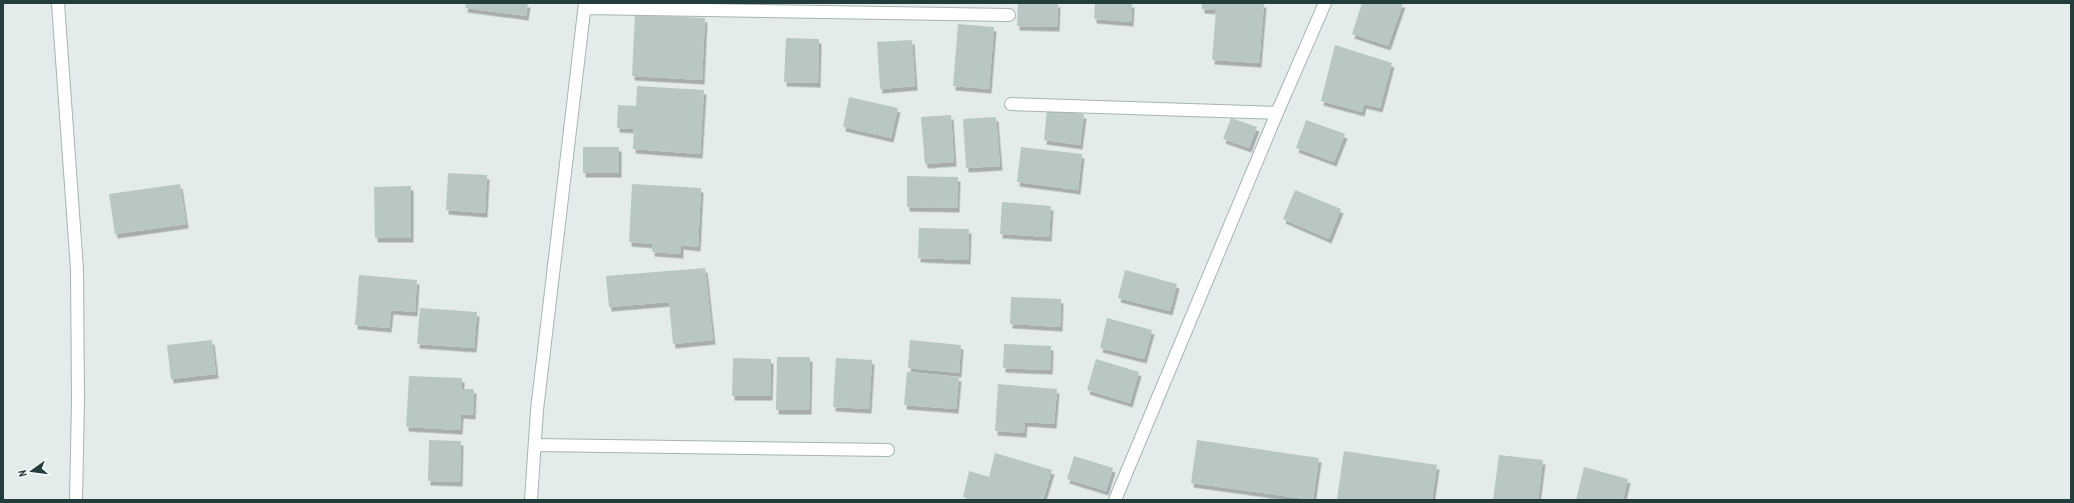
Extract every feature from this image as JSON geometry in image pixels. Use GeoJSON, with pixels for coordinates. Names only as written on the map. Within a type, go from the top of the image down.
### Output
{"type":"FeatureCollection","features":[{"type":"Feature","properties":{"kind":"street"},"geometry":{"type":"LineString","coordinates":[[58,3],[77,269],[76,500]]}},
{"type":"Feature","properties":{"kind":"street"},"geometry":{"type":"LineString","coordinates":[[1115,500],[1277,113],[1326,3]]}},
{"type":"Feature","properties":{"kind":"street"},"geometry":{"type":"LineString","coordinates":[[531,500],[537,410],[585,6],[1009,15]]}},
{"type":"Feature","properties":{"kind":"street"},"geometry":{"type":"LineString","coordinates":[[1011,104],[1277,113]]}},
{"type":"Feature","properties":{"kind":"street"},"geometry":{"type":"LineString","coordinates":[[534,445],[888,450]]}},
{"type":"Feature","properties":{"kind":"building"},"geometry":{"type":"Polygon","coordinates":[[[466,3],[528,3],[526,16],[465,8],[466,3]]]}},
{"type":"Feature","properties":{"kind":"building"},"geometry":{"type":"Polygon","coordinates":[[[1018,3],[1058,3],[1057,27],[1017,26],[1018,3]]]}},
{"type":"Feature","properties":{"kind":"building"},"geometry":{"type":"Polygon","coordinates":[[[1095,3],[1132,3],[1131,22],[1094,19],[1095,3]]]}},
{"type":"Feature","properties":{"kind":"building"},"geometry":{"type":"Polygon","coordinates":[[[1202,3],[1264,3],[1259,63],[1212,60],[1216,10],[1202,9],[1202,3]]]}},
{"type":"Feature","properties":{"kind":"building"},"geometry":{"type":"Polygon","coordinates":[[[1362,3],[1403,3],[1388,46],[1352,34],[1362,3]]]}},
{"type":"Feature","properties":{"kind":"building"},"geometry":{"type":"Polygon","coordinates":[[[635,15],[705,18],[702,80],[632,76],[635,15]]]}},
{"type":"Feature","properties":{"kind":"building"},"geometry":{"type":"Polygon","coordinates":[[[958,24],[994,27],[989,89],[953,86],[958,24]]]}},
{"type":"Feature","properties":{"kind":"building"},"geometry":{"type":"Polygon","coordinates":[[[786,38],[819,39],[818,83],[784,82],[786,38]]]}},
{"type":"Feature","properties":{"kind":"building"},"geometry":{"type":"Polygon","coordinates":[[[912,40],[915,86],[880,89],[877,42],[912,40]]]}},
{"type":"Feature","properties":{"kind":"building"},"geometry":{"type":"Polygon","coordinates":[[[1335,45],[1392,63],[1380,108],[1364,104],[1362,112],[1321,101],[1335,45]]]}},
{"type":"Feature","properties":{"kind":"building"},"geometry":{"type":"Polygon","coordinates":[[[637,86],[704,90],[700,154],[633,149],[634,129],[617,128],[618,105],[636,106],[637,86]]]}},
{"type":"Feature","properties":{"kind":"building"},"geometry":{"type":"Polygon","coordinates":[[[849,97],[898,108],[891,138],[843,127],[849,97]]]}},
{"type":"Feature","properties":{"kind":"building"},"geometry":{"type":"Polygon","coordinates":[[[1047,109],[1084,114],[1080,145],[1044,140],[1047,109]]]}},
{"type":"Feature","properties":{"kind":"building"},"geometry":{"type":"Polygon","coordinates":[[[951,115],[954,162],[925,164],[921,117],[951,115]]]}},
{"type":"Feature","properties":{"kind":"building"},"geometry":{"type":"Polygon","coordinates":[[[996,117],[1000,166],[966,168],[963,119],[996,117]]]}},
{"type":"Feature","properties":{"kind":"building"},"geometry":{"type":"Polygon","coordinates":[[[1231,118],[1257,127],[1249,148],[1223,139],[1231,118]]]}},
{"type":"Feature","properties":{"kind":"building"},"geometry":{"type":"Polygon","coordinates":[[[1306,120],[1345,134],[1334,162],[1296,148],[1306,120]]]}},
{"type":"Feature","properties":{"kind":"building"},"geometry":{"type":"Polygon","coordinates":[[[583,147],[619,147],[619,173],[583,173],[583,147]]]}},
{"type":"Feature","properties":{"kind":"building"},"geometry":{"type":"Polygon","coordinates":[[[1021,147],[1082,154],[1078,190],[1017,182],[1021,147]]]}},
{"type":"Feature","properties":{"kind":"building"},"geometry":{"type":"Polygon","coordinates":[[[448,173],[487,175],[485,213],[446,210],[448,173]]]}},
{"type":"Feature","properties":{"kind":"building"},"geometry":{"type":"Polygon","coordinates":[[[907,176],[958,177],[957,208],[907,207],[907,176]]]}},
{"type":"Feature","properties":{"kind":"building"},"geometry":{"type":"Polygon","coordinates":[[[180,184],[186,224],[115,234],[109,194],[180,184]]]}},
{"type":"Feature","properties":{"kind":"building"},"geometry":{"type":"Polygon","coordinates":[[[632,184],[701,188],[698,247],[681,245],[681,254],[652,252],[653,244],[629,242],[632,184]]]}},
{"type":"Feature","properties":{"kind":"building"},"geometry":{"type":"Polygon","coordinates":[[[411,186],[411,238],[375,238],[374,187],[411,186]]]}},
{"type":"Feature","properties":{"kind":"building"},"geometry":{"type":"Polygon","coordinates":[[[1295,190],[1341,209],[1329,239],[1283,219],[1295,190]]]}},
{"type":"Feature","properties":{"kind":"building"},"geometry":{"type":"Polygon","coordinates":[[[1002,202],[1051,206],[1049,237],[1000,234],[1002,202]]]}},
{"type":"Feature","properties":{"kind":"building"},"geometry":{"type":"Polygon","coordinates":[[[919,228],[969,229],[968,260],[918,258],[919,228]]]}},
{"type":"Feature","properties":{"kind":"building"},"geometry":{"type":"Polygon","coordinates":[[[705,268],[713,340],[673,344],[669,302],[609,307],[606,276],[705,268]]]}},
{"type":"Feature","properties":{"kind":"building"},"geometry":{"type":"Polygon","coordinates":[[[1125,270],[1177,284],[1170,311],[1118,298],[1125,270]]]}},
{"type":"Feature","properties":{"kind":"building"},"geometry":{"type":"Polygon","coordinates":[[[359,275],[417,280],[415,312],[391,310],[389,328],[355,325],[359,275]]]}},
{"type":"Feature","properties":{"kind":"building"},"geometry":{"type":"Polygon","coordinates":[[[1011,297],[1061,299],[1060,327],[1010,324],[1011,297]]]}},
{"type":"Feature","properties":{"kind":"building"},"geometry":{"type":"Polygon","coordinates":[[[420,308],[477,312],[474,348],[417,344],[420,308]]]}},
{"type":"Feature","properties":{"kind":"building"},"geometry":{"type":"Polygon","coordinates":[[[1107,318],[1152,330],[1144,359],[1100,348],[1107,318]]]}},
{"type":"Feature","properties":{"kind":"building"},"geometry":{"type":"Polygon","coordinates":[[[212,340],[216,374],[171,379],[167,345],[212,340]]]}},
{"type":"Feature","properties":{"kind":"building"},"geometry":{"type":"Polygon","coordinates":[[[910,340],[961,345],[959,373],[908,368],[910,340]]]}},
{"type":"Feature","properties":{"kind":"building"},"geometry":{"type":"Polygon","coordinates":[[[1004,344],[1051,346],[1050,370],[1003,368],[1004,344]]]}},
{"type":"Feature","properties":{"kind":"building"},"geometry":{"type":"Polygon","coordinates":[[[777,357],[810,357],[809,410],[776,410],[777,357]]]}},
{"type":"Feature","properties":{"kind":"building"},"geometry":{"type":"Polygon","coordinates":[[[733,358],[771,359],[770,396],[732,396],[733,358]]]}},
{"type":"Feature","properties":{"kind":"building"},"geometry":{"type":"Polygon","coordinates":[[[836,358],[872,360],[869,409],[833,407],[836,358]]]}},
{"type":"Feature","properties":{"kind":"building"},"geometry":{"type":"Polygon","coordinates":[[[1096,359],[1139,372],[1130,403],[1087,390],[1096,359]]]}},
{"type":"Feature","properties":{"kind":"building"},"geometry":{"type":"Polygon","coordinates":[[[907,372],[959,377],[956,409],[904,405],[907,372]]]}},
{"type":"Feature","properties":{"kind":"building"},"geometry":{"type":"Polygon","coordinates":[[[409,376],[462,378],[462,389],[474,389],[473,415],[461,414],[460,430],[406,427],[409,376]]]}},
{"type":"Feature","properties":{"kind":"building"},"geometry":{"type":"Polygon","coordinates":[[[998,384],[1057,389],[1054,424],[1025,422],[1024,433],[995,431],[998,384]]]}},
{"type":"Feature","properties":{"kind":"building"},"geometry":{"type":"Polygon","coordinates":[[[429,440],[461,441],[460,482],[428,481],[429,440]]]}},
{"type":"Feature","properties":{"kind":"building"},"geometry":{"type":"Polygon","coordinates":[[[1197,440],[1319,458],[1313,500],[1191,483],[1197,440]]]}},
{"type":"Feature","properties":{"kind":"building"},"geometry":{"type":"Polygon","coordinates":[[[1344,451],[1437,465],[1432,500],[1337,499],[1344,451]]]}},
{"type":"Feature","properties":{"kind":"building"},"geometry":{"type":"Polygon","coordinates":[[[995,453],[1052,470],[1043,500],[973,500],[963,497],[969,471],[989,477],[995,453]]]}},
{"type":"Feature","properties":{"kind":"building"},"geometry":{"type":"Polygon","coordinates":[[[1499,455],[1543,460],[1538,500],[1493,500],[1499,455]]]}},
{"type":"Feature","properties":{"kind":"building"},"geometry":{"type":"Polygon","coordinates":[[[1074,456],[1113,468],[1106,491],[1067,479],[1074,456]]]}},
{"type":"Feature","properties":{"kind":"building"},"geometry":{"type":"Polygon","coordinates":[[[1584,467],[1628,479],[1623,500],[1576,500],[1584,467]]]}}]}
